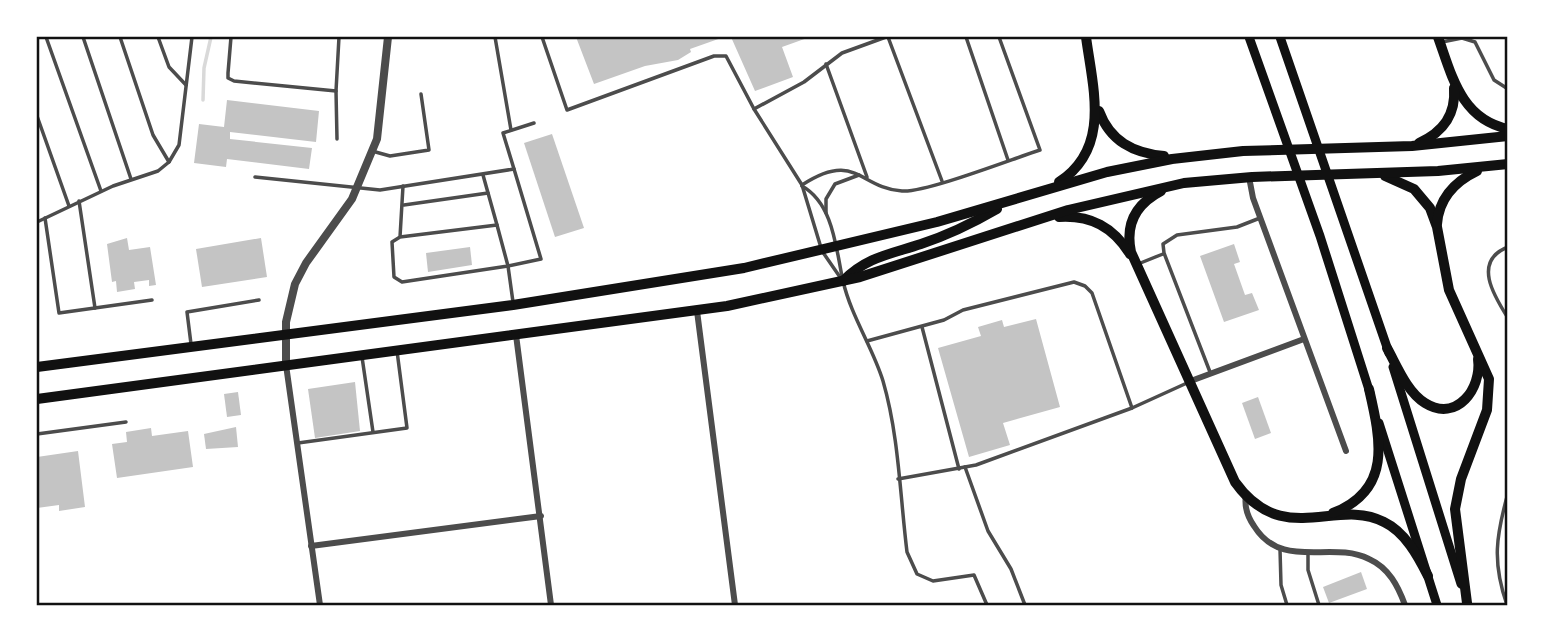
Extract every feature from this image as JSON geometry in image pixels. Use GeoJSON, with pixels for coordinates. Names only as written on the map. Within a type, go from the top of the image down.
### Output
{"type":"FeatureCollection","features":[{"type":"Feature","properties":{"kind":"highway"},"geometry":{"type":"LineString","coordinates":[[1044,190],[1071,173],[1087,154],[1094,133],[1094,93],[1086,37]]}},
{"type":"Feature","properties":{"kind":"highway"},"geometry":{"type":"LineString","coordinates":[[1439,40],[1453,78],[1473,112],[1487,122],[1508,129]]}},
{"type":"Feature","properties":{"kind":"highway"},"geometry":{"type":"LineString","coordinates":[[1412,146],[1435,134],[1448,120],[1454,105],[1453,78]]}},
{"type":"Feature","properties":{"kind":"highway"},"geometry":{"type":"LineString","coordinates":[[1094,93],[1105,125],[1123,145],[1152,155],[1412,146],[1508,136]]}},
{"type":"Feature","properties":{"kind":"highway"},"geometry":{"type":"LineString","coordinates":[[37,367],[513,304],[699,276],[822,251],[1118,169],[1195,155]]}},
{"type":"Feature","properties":{"kind":"highway"},"geometry":{"type":"LineString","coordinates":[[37,399],[698,311],[843,281],[942,253],[1110,198],[1184,183],[1250,177],[1376,173],[1508,164]]}},
{"type":"Feature","properties":{"kind":"highway"},"geometry":{"type":"LineString","coordinates":[[1437,227],[1440,207],[1450,189],[1468,176],[1493,166]]}},
{"type":"Feature","properties":{"kind":"highway"},"geometry":{"type":"LineString","coordinates":[[1376,173],[1414,189],[1430,208],[1437,227],[1449,290],[1487,373],[1490,390],[1483,425],[1461,480],[1455,509],[1468,604]]}},
{"type":"Feature","properties":{"kind":"highway"},"geometry":{"type":"LineString","coordinates":[[1136,265],[1129,232],[1136,211],[1155,194],[1184,183]]}},
{"type":"Feature","properties":{"kind":"highway"},"geometry":{"type":"LineString","coordinates":[[843,281],[857,267],[873,258],[921,244],[969,225],[1014,199]]}},
{"type":"Feature","properties":{"kind":"highway"},"geometry":{"type":"LineString","coordinates":[[1042,219],[1079,217],[1100,224],[1119,238],[1136,265],[1228,471],[1246,495],[1280,515],[1313,519],[1362,515],[1385,522],[1405,539],[1428,576]]}},
{"type":"Feature","properties":{"kind":"highway"},"geometry":{"type":"LineString","coordinates":[[1387,348],[1417,396],[1428,405],[1443,408],[1458,405],[1475,390],[1479,372],[1475,350]]}},
{"type":"Feature","properties":{"kind":"highway"},"geometry":{"type":"LineString","coordinates":[[1313,519],[1336,512],[1356,501],[1375,477],[1378,440],[1369,390]]}},
{"type":"Feature","properties":{"kind":"main road"},"geometry":{"type":"LineString","coordinates":[[1249,37],[1320,236],[1437,605]]}},
{"type":"Feature","properties":{"kind":"main road"},"geometry":{"type":"LineString","coordinates":[[1280,37],[1387,348],[1468,604]]}},
{"type":"Feature","properties":{"kind":"street"},"geometry":{"type":"LineString","coordinates":[[320,605],[296,444],[286,365],[285,333],[289,306],[300,274],[344,213],[377,139],[388,37]]}},
{"type":"Feature","properties":{"kind":"street"},"geometry":{"type":"LineString","coordinates":[[1250,177],[1260,218],[1346,451]]}},
{"type":"Feature","properties":{"kind":"street"},"geometry":{"type":"LineString","coordinates":[[698,311],[735,605]]}},
{"type":"Feature","properties":{"kind":"street"},"geometry":{"type":"LineString","coordinates":[[516,335],[551,605]]}},
{"type":"Feature","properties":{"kind":"street"},"geometry":{"type":"LineString","coordinates":[[1188,382],[1304,339]]}},
{"type":"Feature","properties":{"kind":"street"},"geometry":{"type":"LineString","coordinates":[[1246,495],[1247,513],[1262,537],[1280,549],[1308,554],[1358,555],[1389,573],[1405,605]]}},
{"type":"Feature","properties":{"kind":"street"},"geometry":{"type":"LineString","coordinates":[[311,546],[541,516]]}},
{"type":"Feature","properties":{"kind":"lane"},"geometry":{"type":"LineString","coordinates":[[46,37],[101,191]]}},
{"type":"Feature","properties":{"kind":"lane"},"geometry":{"type":"LineString","coordinates":[[83,37],[131,179]]}},
{"type":"Feature","properties":{"kind":"lane"},"geometry":{"type":"LineString","coordinates":[[120,37],[153,135],[169,162]]}},
{"type":"Feature","properties":{"kind":"lane"},"geometry":{"type":"LineString","coordinates":[[158,37],[169,67],[186,85]]}},
{"type":"Feature","properties":{"kind":"lane"},"geometry":{"type":"LineString","coordinates":[[37,215],[38,221],[101,191],[158,171],[169,162],[179,145],[192,37]]}},
{"type":"Feature","properties":{"kind":"lane"},"geometry":{"type":"LineString","coordinates":[[231,37],[228,78],[234,81],[337,91]]}},
{"type":"Feature","properties":{"kind":"lane"},"geometry":{"type":"LineString","coordinates":[[337,139],[339,37]]}},
{"type":"Feature","properties":{"kind":"lane"},"geometry":{"type":"LineString","coordinates":[[495,37],[511,130]]}},
{"type":"Feature","properties":{"kind":"lane"},"geometry":{"type":"LineString","coordinates":[[542,37],[567,110],[720,55],[730,58],[754,109],[802,185],[822,251],[843,281],[867,341],[886,396],[906,552],[912,568],[933,582],[974,575],[987,605]]}},
{"type":"Feature","properties":{"kind":"lane"},"geometry":{"type":"LineString","coordinates":[[754,109],[804,82],[842,53],[887,37],[942,181]]}},
{"type":"Feature","properties":{"kind":"lane"},"geometry":{"type":"LineString","coordinates":[[966,37],[1008,160]]}},
{"type":"Feature","properties":{"kind":"lane"},"geometry":{"type":"LineString","coordinates":[[802,185],[841,170],[865,176],[902,191],[1040,150],[999,37]]}},
{"type":"Feature","properties":{"kind":"lane"},"geometry":{"type":"LineString","coordinates":[[1439,40],[1462,38],[1475,41],[1494,79],[1508,89]]}},
{"type":"Feature","properties":{"kind":"lane"},"geometry":{"type":"LineString","coordinates":[[826,64],[865,176]]}},
{"type":"Feature","properties":{"kind":"lane"},"geometry":{"type":"LineString","coordinates":[[372,151],[390,156],[429,150],[421,94]]}},
{"type":"Feature","properties":{"kind":"lane"},"geometry":{"type":"LineString","coordinates":[[37,116],[69,206]]}},
{"type":"Feature","properties":{"kind":"lane"},"geometry":{"type":"LineString","coordinates":[[496,225],[400,237],[392,243],[394,277],[402,282],[541,259],[503,133],[534,123]]}},
{"type":"Feature","properties":{"kind":"lane"},"geometry":{"type":"LineString","coordinates":[[255,177],[380,190],[514,169]]}},
{"type":"Feature","properties":{"kind":"lane"},"geometry":{"type":"LineString","coordinates":[[483,175],[508,265],[513,304]]}},
{"type":"Feature","properties":{"kind":"lane"},"geometry":{"type":"LineString","coordinates":[[828,219],[826,199],[835,184],[845,178],[865,176]]}},
{"type":"Feature","properties":{"kind":"lane"},"geometry":{"type":"LineString","coordinates":[[802,185],[814,195],[828,219],[838,247],[843,281]]}},
{"type":"Feature","properties":{"kind":"lane"},"geometry":{"type":"LineString","coordinates":[[400,237],[404,205],[403,186]]}},
{"type":"Feature","properties":{"kind":"lane"},"geometry":{"type":"LineString","coordinates":[[404,205],[488,193]]}},
{"type":"Feature","properties":{"kind":"lane"},"geometry":{"type":"LineString","coordinates":[[79,201],[95,308]]}},
{"type":"Feature","properties":{"kind":"lane"},"geometry":{"type":"LineString","coordinates":[[45,218],[60,313],[152,300]]}},
{"type":"Feature","properties":{"kind":"lane"},"geometry":{"type":"LineString","coordinates":[[1210,374],[1164,253],[1163,244],[1173,236],[1237,227],[1260,218]]}},
{"type":"Feature","properties":{"kind":"lane"},"geometry":{"type":"LineString","coordinates":[[1508,247],[1490,261],[1487,275],[1490,290],[1508,318]]}},
{"type":"Feature","properties":{"kind":"lane"},"geometry":{"type":"LineString","coordinates":[[1136,265],[1164,253]]}},
{"type":"Feature","properties":{"kind":"lane"},"geometry":{"type":"LineString","coordinates":[[867,341],[922,327],[964,310],[1062,283],[1085,286],[1092,293],[1132,408]]}},
{"type":"Feature","properties":{"kind":"lane"},"geometry":{"type":"LineString","coordinates":[[191,346],[187,312],[259,300]]}},
{"type":"Feature","properties":{"kind":"lane"},"geometry":{"type":"LineString","coordinates":[[922,327],[959,469]]}},
{"type":"Feature","properties":{"kind":"lane"},"geometry":{"type":"LineString","coordinates":[[296,444],[408,428],[397,349]]}},
{"type":"Feature","properties":{"kind":"lane"},"geometry":{"type":"LineString","coordinates":[[362,355],[373,433]]}},
{"type":"Feature","properties":{"kind":"lane"},"geometry":{"type":"LineString","coordinates":[[898,479],[965,467],[1132,408],[1188,382]]}},
{"type":"Feature","properties":{"kind":"lane"},"geometry":{"type":"LineString","coordinates":[[37,434],[126,422]]}},
{"type":"Feature","properties":{"kind":"lane"},"geometry":{"type":"LineString","coordinates":[[965,467],[988,531],[1012,569],[1025,605]]}},
{"type":"Feature","properties":{"kind":"lane"},"geometry":{"type":"LineString","coordinates":[[1507,605],[1498,580],[1496,537],[1508,494]]}},
{"type":"Feature","properties":{"kind":"lane"},"geometry":{"type":"LineString","coordinates":[[1280,549],[1281,584],[1287,605]]}},
{"type":"Feature","properties":{"kind":"lane"},"geometry":{"type":"LineString","coordinates":[[1308,554],[1308,570],[1319,605]]}},
{"type":"Feature","properties":{"kind":"building"},"geometry":{"type":"Polygon","coordinates":[[[576,37],[724,37],[690,49],[691,52],[678,60],[645,66],[594,84],[576,37]]]}},
{"type":"Feature","properties":{"kind":"building"},"geometry":{"type":"Polygon","coordinates":[[[731,37],[810,37],[782,47],[793,77],[755,91],[731,37]]]}},
{"type":"Feature","properties":{"kind":"building"},"geometry":{"type":"Polygon","coordinates":[[[227,100],[319,111],[316,142],[230,132],[230,139],[312,148],[309,169],[227,159],[226,167],[194,163],[199,124],[224,127],[227,100]]]}},
{"type":"Feature","properties":{"kind":"building"},"geometry":{"type":"Polygon","coordinates":[[[552,134],[584,228],[555,237],[524,143],[552,134]]]}},
{"type":"Feature","properties":{"kind":"building"},"geometry":{"type":"Polygon","coordinates":[[[127,238],[129,250],[150,247],[156,285],[149,286],[149,280],[134,282],[135,289],[117,292],[116,281],[112,282],[107,244],[127,238]]]}},
{"type":"Feature","properties":{"kind":"building"},"geometry":{"type":"Polygon","coordinates":[[[261,238],[267,277],[202,287],[196,249],[261,238]]]}},
{"type":"Feature","properties":{"kind":"building"},"geometry":{"type":"Polygon","coordinates":[[[1234,244],[1240,262],[1234,264],[1245,295],[1252,293],[1259,310],[1224,322],[1200,256],[1234,244]]]}},
{"type":"Feature","properties":{"kind":"building"},"geometry":{"type":"Polygon","coordinates":[[[470,247],[472,265],[428,272],[426,253],[470,247]]]}},
{"type":"Feature","properties":{"kind":"building"},"geometry":{"type":"Polygon","coordinates":[[[1036,319],[1060,407],[1003,423],[1010,445],[969,457],[938,348],[981,336],[978,327],[1002,320],[1004,327],[1036,319]]]}},
{"type":"Feature","properties":{"kind":"building"},"geometry":{"type":"Polygon","coordinates":[[[355,382],[360,431],[315,438],[308,389],[355,382]]]}},
{"type":"Feature","properties":{"kind":"building"},"geometry":{"type":"Polygon","coordinates":[[[238,392],[241,415],[227,417],[224,394],[238,392]]]}},
{"type":"Feature","properties":{"kind":"building"},"geometry":{"type":"Polygon","coordinates":[[[1258,397],[1271,433],[1255,439],[1242,403],[1258,397]]]}},
{"type":"Feature","properties":{"kind":"building"},"geometry":{"type":"Polygon","coordinates":[[[236,427],[238,447],[206,449],[204,434],[236,427]]]}},
{"type":"Feature","properties":{"kind":"building"},"geometry":{"type":"Polygon","coordinates":[[[151,428],[152,436],[188,431],[193,467],[117,478],[112,444],[127,442],[126,432],[151,428]]]}},
{"type":"Feature","properties":{"kind":"building"},"geometry":{"type":"Polygon","coordinates":[[[78,451],[85,507],[59,511],[59,505],[37,508],[37,457],[78,451]]]}},
{"type":"Feature","properties":{"kind":"building"},"geometry":{"type":"Polygon","coordinates":[[[1361,572],[1367,589],[1329,603],[1323,587],[1361,572]]]}},
{"type":"Feature","properties":{"kind":"waterway"},"geometry":{"type":"LineString","coordinates":[[203,100],[204,68],[211,37]]}}]}
